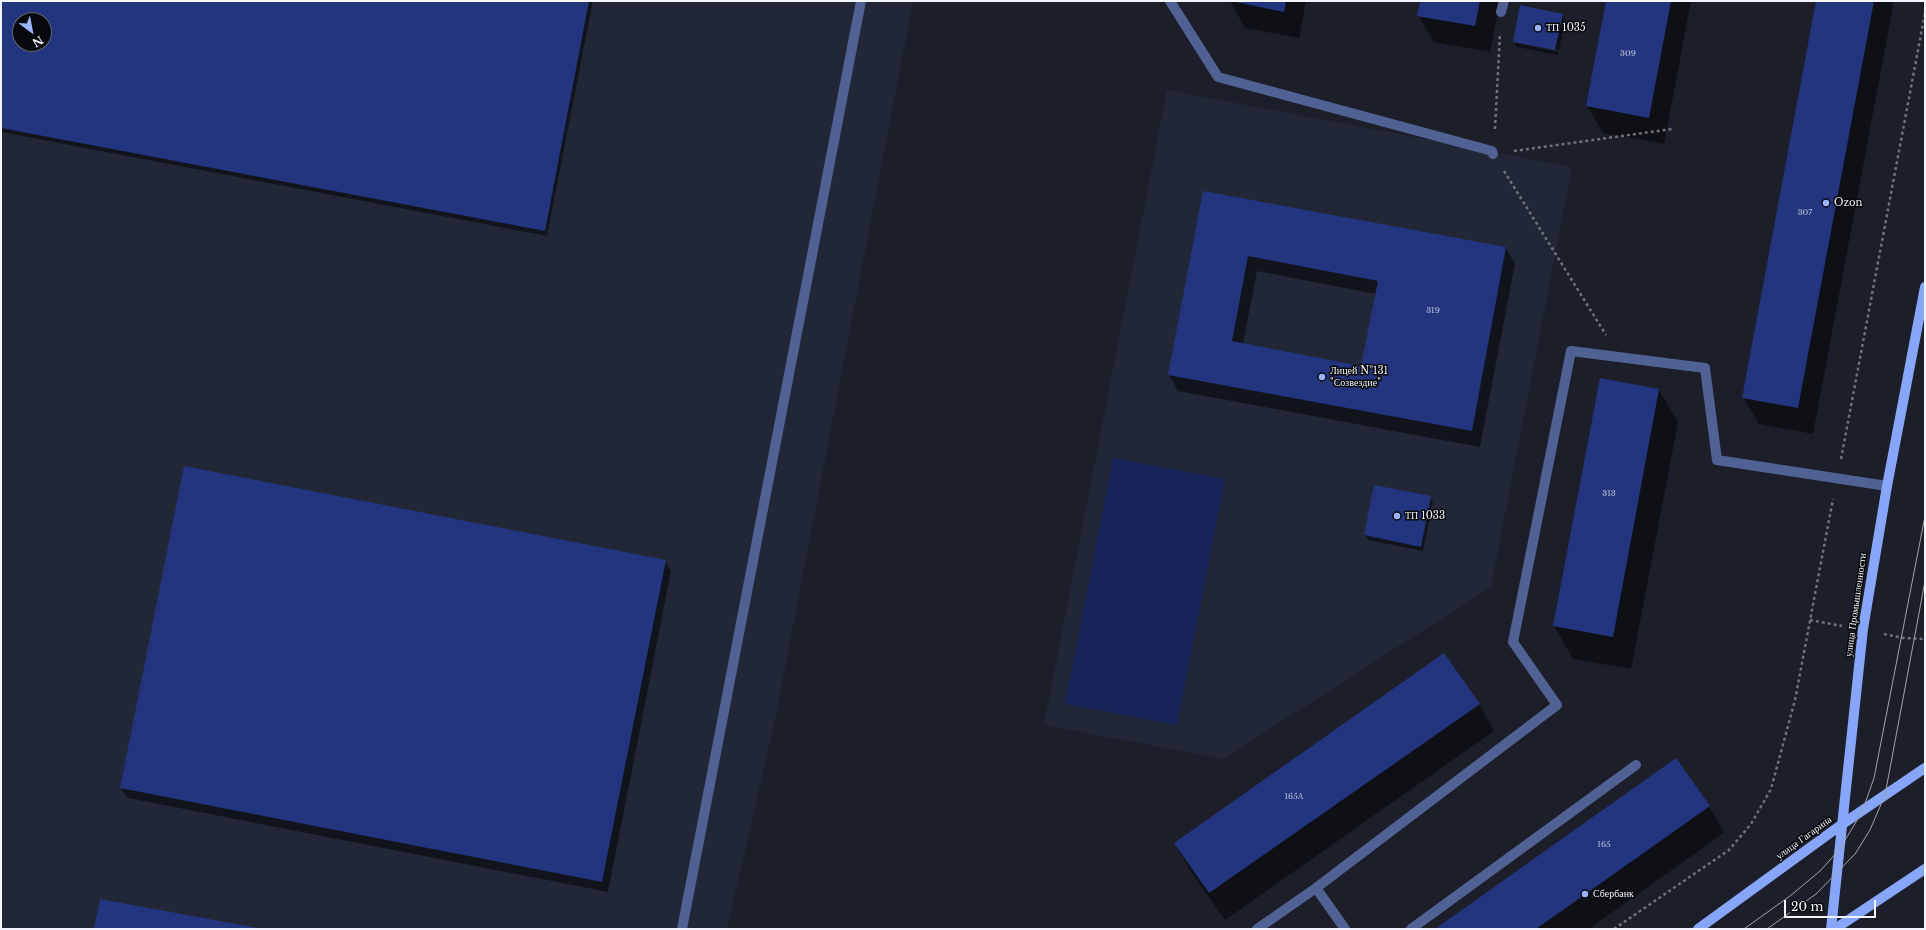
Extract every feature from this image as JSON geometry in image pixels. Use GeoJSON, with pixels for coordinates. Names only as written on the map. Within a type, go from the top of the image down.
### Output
{"type":"FeatureCollection","features":[{"type":"Feature","properties":{"kind":"main road","name":"улица Промышленности"},"geometry":{"type":"LineString","coordinates":[[1831,929],[1863,629],[1887,486],[1925,287]]}},
{"type":"Feature","properties":{"kind":"main road","name":"улица Гагарина"},"geometry":{"type":"LineString","coordinates":[[1698,929],[1841,826],[1925,768]]}},
{"type":"Feature","properties":{"kind":"main road"},"geometry":{"type":"LineString","coordinates":[[1836,929],[1925,869]]}},
{"type":"Feature","properties":{"kind":"lane"},"geometry":{"type":"LineString","coordinates":[[682,929],[861,1]]}},
{"type":"Feature","properties":{"kind":"lane"},"geometry":{"type":"LineString","coordinates":[[1170,1],[1218,77],[1492,151],[1493,154]]}},
{"type":"Feature","properties":{"kind":"lane"},"geometry":{"type":"LineString","coordinates":[[1501,12],[1504,1]]}},
{"type":"Feature","properties":{"kind":"lane"},"geometry":{"type":"LineString","coordinates":[[1257,929],[1316,888],[1557,705],[1513,642],[1571,351],[1705,368],[1717,460],[1838,477],[1887,486]]}},
{"type":"Feature","properties":{"kind":"lane"},"geometry":{"type":"LineString","coordinates":[[1411,929],[1636,765]]}},
{"type":"Feature","properties":{"kind":"lane"},"geometry":{"type":"LineString","coordinates":[[1316,888],[1345,929]]}},
{"type":"Feature","properties":{"kind":"path"},"geometry":{"type":"LineString","coordinates":[[1501,12],[1493,154],[1620,357]]}},
{"type":"Feature","properties":{"kind":"path"},"geometry":{"type":"LineString","coordinates":[[1614,929],[1729,850],[1751,824],[1771,790],[1796,700],[1925,13]]}},
{"type":"Feature","properties":{"kind":"path"},"geometry":{"type":"LineString","coordinates":[[1493,154],[1672,129]]}},
{"type":"Feature","properties":{"kind":"shaded area"},"geometry":{"type":"Polygon","coordinates":[[[1,1],[913,1],[775,720],[727,929],[1,929],[1,1]]]}},
{"type":"Feature","properties":{"kind":"shaded area","name":"Лицей №131 \"Созвездие\""},"geometry":{"type":"Polygon","coordinates":[[[1167,90],[1572,167],[1491,587],[1223,759],[1044,725],[1167,90]]]}},
{"type":"Feature","properties":{"kind":"shaded area"},"geometry":{"type":"Polygon","coordinates":[[[1113,458],[1225,479],[1177,725],[1065,704],[1113,458]]]}},
{"type":"Feature","properties":{"kind":"building"},"geometry":{"type":"Polygon","coordinates":[[[1,1],[589,1],[545,231],[1,128],[1,1]]]}},
{"type":"Feature","properties":{"kind":"building"},"geometry":{"type":"Polygon","coordinates":[[[1231,1],[1286,1],[1284,12],[1231,1]]]}},
{"type":"Feature","properties":{"kind":"building"},"geometry":{"type":"Polygon","coordinates":[[[1420,1],[1480,1],[1475,26],[1417,16],[1420,1]]]}},
{"type":"Feature","properties":{"kind":"building"},"geometry":{"type":"Polygon","coordinates":[[[1606,1],[1671,1],[1649,118],[1586,106],[1606,1]]]}},
{"type":"Feature","properties":{"kind":"building"},"geometry":{"type":"Polygon","coordinates":[[[1816,1],[1874,1],[1798,408],[1742,398],[1816,1]]]}},
{"type":"Feature","properties":{"kind":"building","name":"ТП 1035"},"geometry":{"type":"Polygon","coordinates":[[[1520,5],[1563,14],[1555,50],[1513,42],[1520,5]]]}},
{"type":"Feature","properties":{"kind":"building"},"geometry":{"type":"Polygon","coordinates":[[[1203,191],[1506,247],[1472,431],[1168,375],[1203,191]],[[1248,256],[1232,341],[1361,366],[1378,281],[1248,256]]]}},
{"type":"Feature","properties":{"kind":"building"},"geometry":{"type":"Polygon","coordinates":[[[1600,378],[1659,389],[1613,637],[1553,626],[1600,378]]]}},
{"type":"Feature","properties":{"kind":"building"},"geometry":{"type":"Polygon","coordinates":[[[184,466],[666,560],[602,882],[120,788],[184,466]]]}},
{"type":"Feature","properties":{"kind":"building","name":"ТП 1033"},"geometry":{"type":"Polygon","coordinates":[[[1374,485],[1431,496],[1421,547],[1364,535],[1374,485]]]}},
{"type":"Feature","properties":{"kind":"building"},"geometry":{"type":"Polygon","coordinates":[[[1444,653],[1480,704],[1209,893],[1174,843],[1444,653]]]}},
{"type":"Feature","properties":{"kind":"building"},"geometry":{"type":"Polygon","coordinates":[[[1676,758],[1710,806],[1536,929],[1435,929],[1676,758]]]}},
{"type":"Feature","properties":{"kind":"building"},"geometry":{"type":"Polygon","coordinates":[[[100,899],[258,928],[258,929],[94,929],[100,899]]]}},
{"type":"Feature","properties":{"kind":"tram line"},"geometry":{"type":"LineString","coordinates":[[1744,929],[1790,896],[1820,871],[1839,850],[1862,812],[1874,778],[1925,516]]}},
{"type":"Feature","properties":{"kind":"tram line"},"geometry":{"type":"LineString","coordinates":[[1767,929],[1816,894],[1855,854],[1870,830],[1885,795],[1925,581]]}},
{"type":"Feature","properties":{"kind":"place","name":"ТП 1035"},"geometry":{"type":"Point","coordinates":[1538,28]}},
{"type":"Feature","properties":{"kind":"place","name":"Ozon"},"geometry":{"type":"Point","coordinates":[1826,203]}},
{"type":"Feature","properties":{"kind":"place","name":"Лицей №131 \"Созвездие\""},"geometry":{"type":"Point","coordinates":[1322,377]}},
{"type":"Feature","properties":{"kind":"place","name":"ТП 1033"},"geometry":{"type":"Point","coordinates":[1397,516]}},
{"type":"Feature","properties":{"kind":"place","name":"Сбербанк"},"geometry":{"type":"Point","coordinates":[1585,894]}}]}
